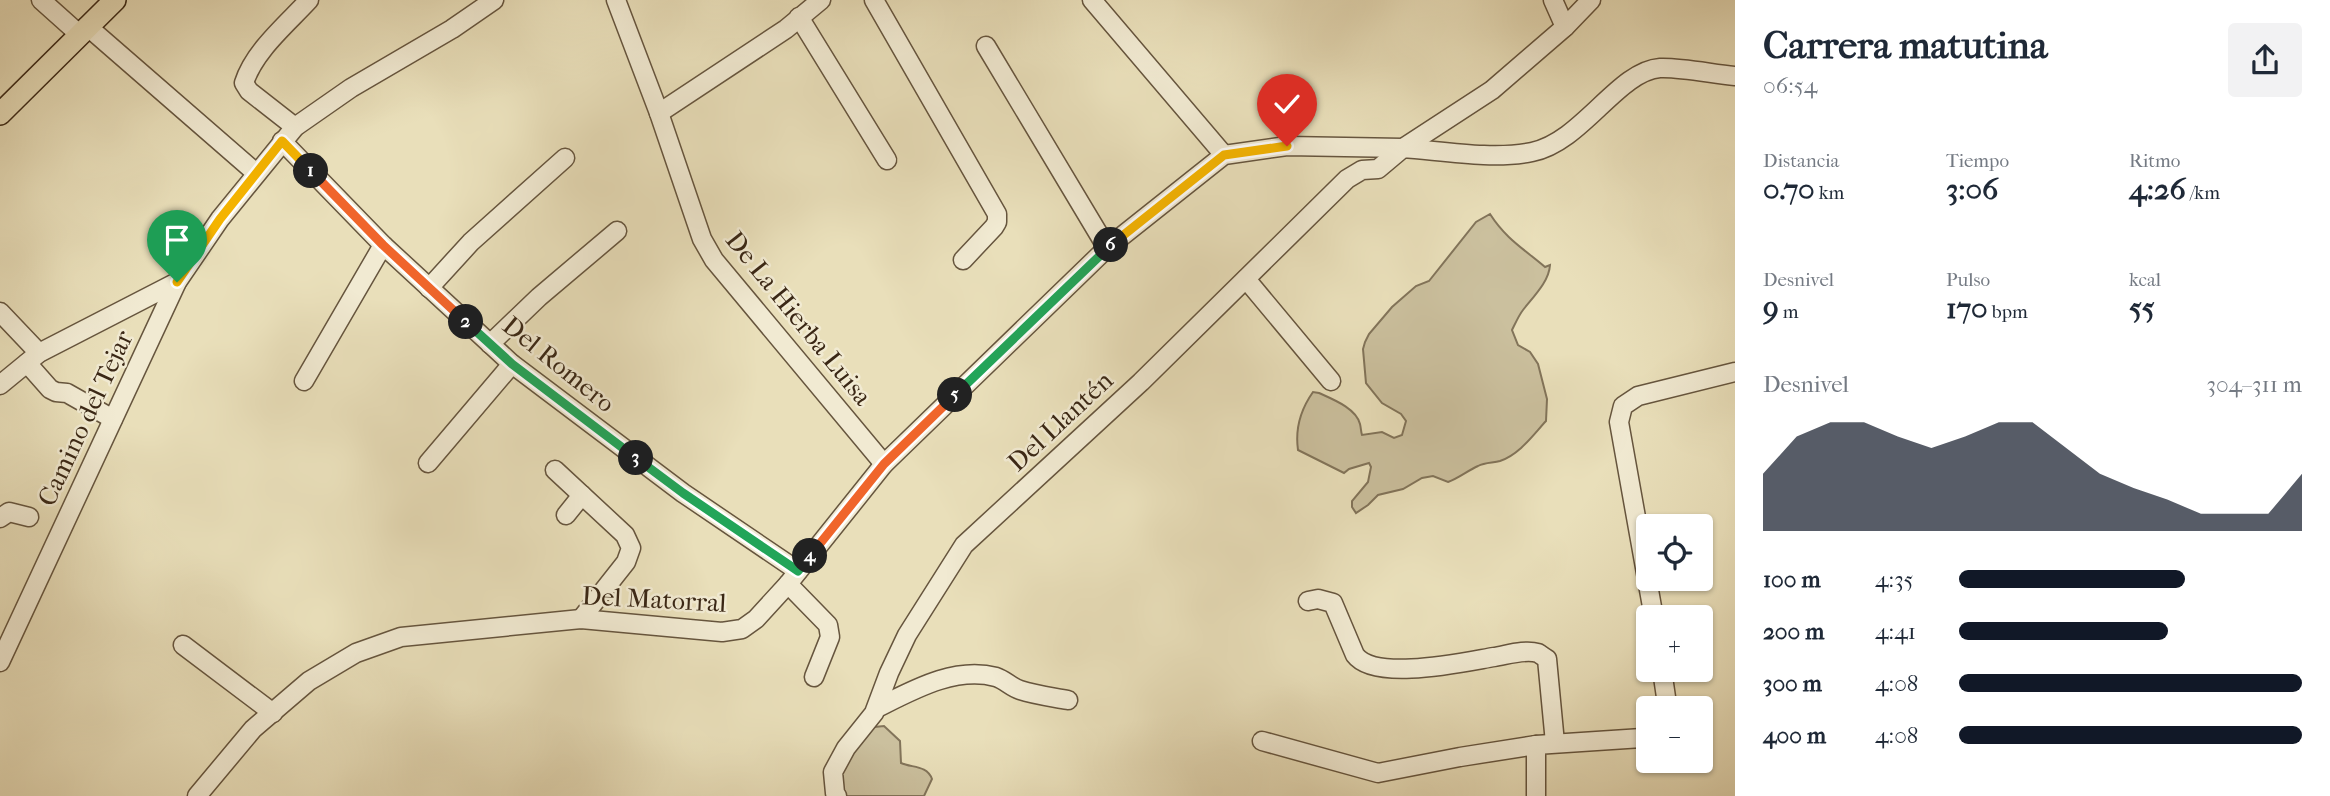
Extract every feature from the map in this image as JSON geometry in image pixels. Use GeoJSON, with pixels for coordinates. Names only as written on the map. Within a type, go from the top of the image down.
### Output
{"type":"FeatureCollection","features":[{"type":"Feature","properties":{"kind":"main road"},"geometry":{"type":"LineString","coordinates":[[0,114],[114,0]]}},
{"type":"Feature","properties":{"kind":"street"},"geometry":{"type":"LineString","coordinates":[[41,0],[83,30],[256,173]]}},
{"type":"Feature","properties":{"kind":"street"},"geometry":{"type":"LineString","coordinates":[[295,127],[249,91],[244,83],[248,71],[263,51],[309,0]]}},
{"type":"Feature","properties":{"kind":"street","name":"Camino del Tejar"},"geometry":{"type":"LineString","coordinates":[[0,662],[177,282],[220,219],[295,127],[351,88],[452,29],[494,0]]}},
{"type":"Feature","properties":{"kind":"street","name":"De La Hierba Luisa"},"geometry":{"type":"LineString","coordinates":[[616,0],[659,113],[702,239],[714,260],[884,464]]}},
{"type":"Feature","properties":{"kind":"street"},"geometry":{"type":"LineString","coordinates":[[659,113],[786,29],[821,0]]}},
{"type":"Feature","properties":{"kind":"street"},"geometry":{"type":"LineString","coordinates":[[874,0],[997,214],[994,227],[963,260]]}},
{"type":"Feature","properties":{"kind":"street"},"geometry":{"type":"LineString","coordinates":[[1092,0],[1224,155],[1287,146],[1404,148],[1495,154],[1533,152],[1568,137],[1632,79],[1645,73],[1660,68],[1735,76]]}},
{"type":"Feature","properties":{"kind":"street"},"geometry":{"type":"LineString","coordinates":[[1553,0],[1565,27]]}},
{"type":"Feature","properties":{"kind":"street"},"geometry":{"type":"LineString","coordinates":[[1404,148],[1492,90],[1565,27],[1591,0]]}},
{"type":"Feature","properties":{"kind":"street"},"geometry":{"type":"LineString","coordinates":[[799,17],[887,160]]}},
{"type":"Feature","properties":{"kind":"street"},"geometry":{"type":"LineString","coordinates":[[986,46],[1107,248]]}},
{"type":"Feature","properties":{"kind":"street","name":"Del Romero"},"geometry":{"type":"LineString","coordinates":[[282,141],[383,245],[512,364],[793,578],[828,625],[830,637],[814,677]]}},
{"type":"Feature","properties":{"kind":"street","name":"Del Llantén"},"geometry":{"type":"LineString","coordinates":[[837,796],[833,772],[846,748],[877,708],[889,673],[907,635],[964,545],[1141,382],[1347,179],[1363,170],[1378,169],[1404,148]]}},
{"type":"Feature","properties":{"kind":"street","name":"Del Matorral"},"geometry":{"type":"LineString","coordinates":[[197,796],[253,729],[309,681],[356,653],[401,637],[581,619],[722,632],[742,629],[756,619],[793,578],[884,464],[1107,248],[1224,155]]}},
{"type":"Feature","properties":{"kind":"street"},"geometry":{"type":"LineString","coordinates":[[429,288],[471,242],[565,158]]}},
{"type":"Feature","properties":{"kind":"street"},"geometry":{"type":"LineString","coordinates":[[490,344],[539,297],[617,231]]}},
{"type":"Feature","properties":{"kind":"street"},"geometry":{"type":"LineString","coordinates":[[304,381],[383,245]]}},
{"type":"Feature","properties":{"kind":"street"},"geometry":{"type":"LineString","coordinates":[[1246,279],[1331,381]]}},
{"type":"Feature","properties":{"kind":"street"},"geometry":{"type":"LineString","coordinates":[[0,385],[33,358],[177,282]]}},
{"type":"Feature","properties":{"kind":"street"},"geometry":{"type":"LineString","coordinates":[[0,312],[33,358],[50,389],[67,393],[113,419]]}},
{"type":"Feature","properties":{"kind":"street"},"geometry":{"type":"LineString","coordinates":[[428,463],[512,364]]}},
{"type":"Feature","properties":{"kind":"street"},"geometry":{"type":"LineString","coordinates":[[1652,605],[1619,422],[1623,406],[1638,396],[1735,372]]}},
{"type":"Feature","properties":{"kind":"street"},"geometry":{"type":"LineString","coordinates":[[555,470],[625,535],[631,548],[626,562],[581,619]]}},
{"type":"Feature","properties":{"kind":"street"},"geometry":{"type":"LineString","coordinates":[[566,516],[582,495]]}},
{"type":"Feature","properties":{"kind":"street"},"geometry":{"type":"LineString","coordinates":[[0,518],[9,512],[29,517]]}},
{"type":"Feature","properties":{"kind":"street"},"geometry":{"type":"LineString","coordinates":[[1308,601],[1326,599],[1333,603],[1355,655],[1369,666],[1438,667],[1523,653],[1539,653],[1547,659],[1555,743]]}},
{"type":"Feature","properties":{"kind":"street"},"geometry":{"type":"LineString","coordinates":[[183,645],[272,713]]}},
{"type":"Feature","properties":{"kind":"street"},"geometry":{"type":"LineString","coordinates":[[877,708],[944,678],[967,676],[994,677],[1020,690],[1068,700]]}},
{"type":"Feature","properties":{"kind":"street"},"geometry":{"type":"LineString","coordinates":[[1262,741],[1378,774],[1536,745],[1636,738]]}},
{"type":"Feature","properties":{"kind":"street"},"geometry":{"type":"LineString","coordinates":[[1536,745],[1536,796]]}},
{"type":"Feature","properties":{"kind":"shaded area"},"geometry":{"type":"Polygon","coordinates":[[[1490,214],[1516,243],[1545,267],[1550,265],[1544,283],[1512,330],[1518,345],[1530,352],[1538,364],[1547,399],[1546,421],[1526,444],[1507,458],[1481,465],[1448,482],[1433,476],[1422,478],[1403,489],[1378,495],[1356,513],[1352,501],[1368,482],[1371,467],[1369,463],[1344,473],[1298,450],[1298,427],[1305,405],[1313,392],[1319,393],[1354,413],[1362,435],[1382,432],[1394,438],[1402,435],[1406,421],[1401,414],[1382,403],[1366,383],[1363,349],[1365,342],[1392,307],[1416,286],[1429,281],[1476,222],[1490,214]]]}},
{"type":"Feature","properties":{"kind":"shaded area"},"geometry":{"type":"Polygon","coordinates":[[[877,720],[874,727],[884,726],[900,741],[901,763],[923,769],[930,774],[932,779],[924,796],[826,796],[828,788],[877,720]]]}},
{"type":"Feature","properties":{"kind":"route"},"geometry":{"type":"LineString","coordinates":[[177,282],[220,219],[282,141],[383,245],[512,364],[683,493],[798,571],[884,464],[1107,248],[1224,155],[1287,146]]}}]}
